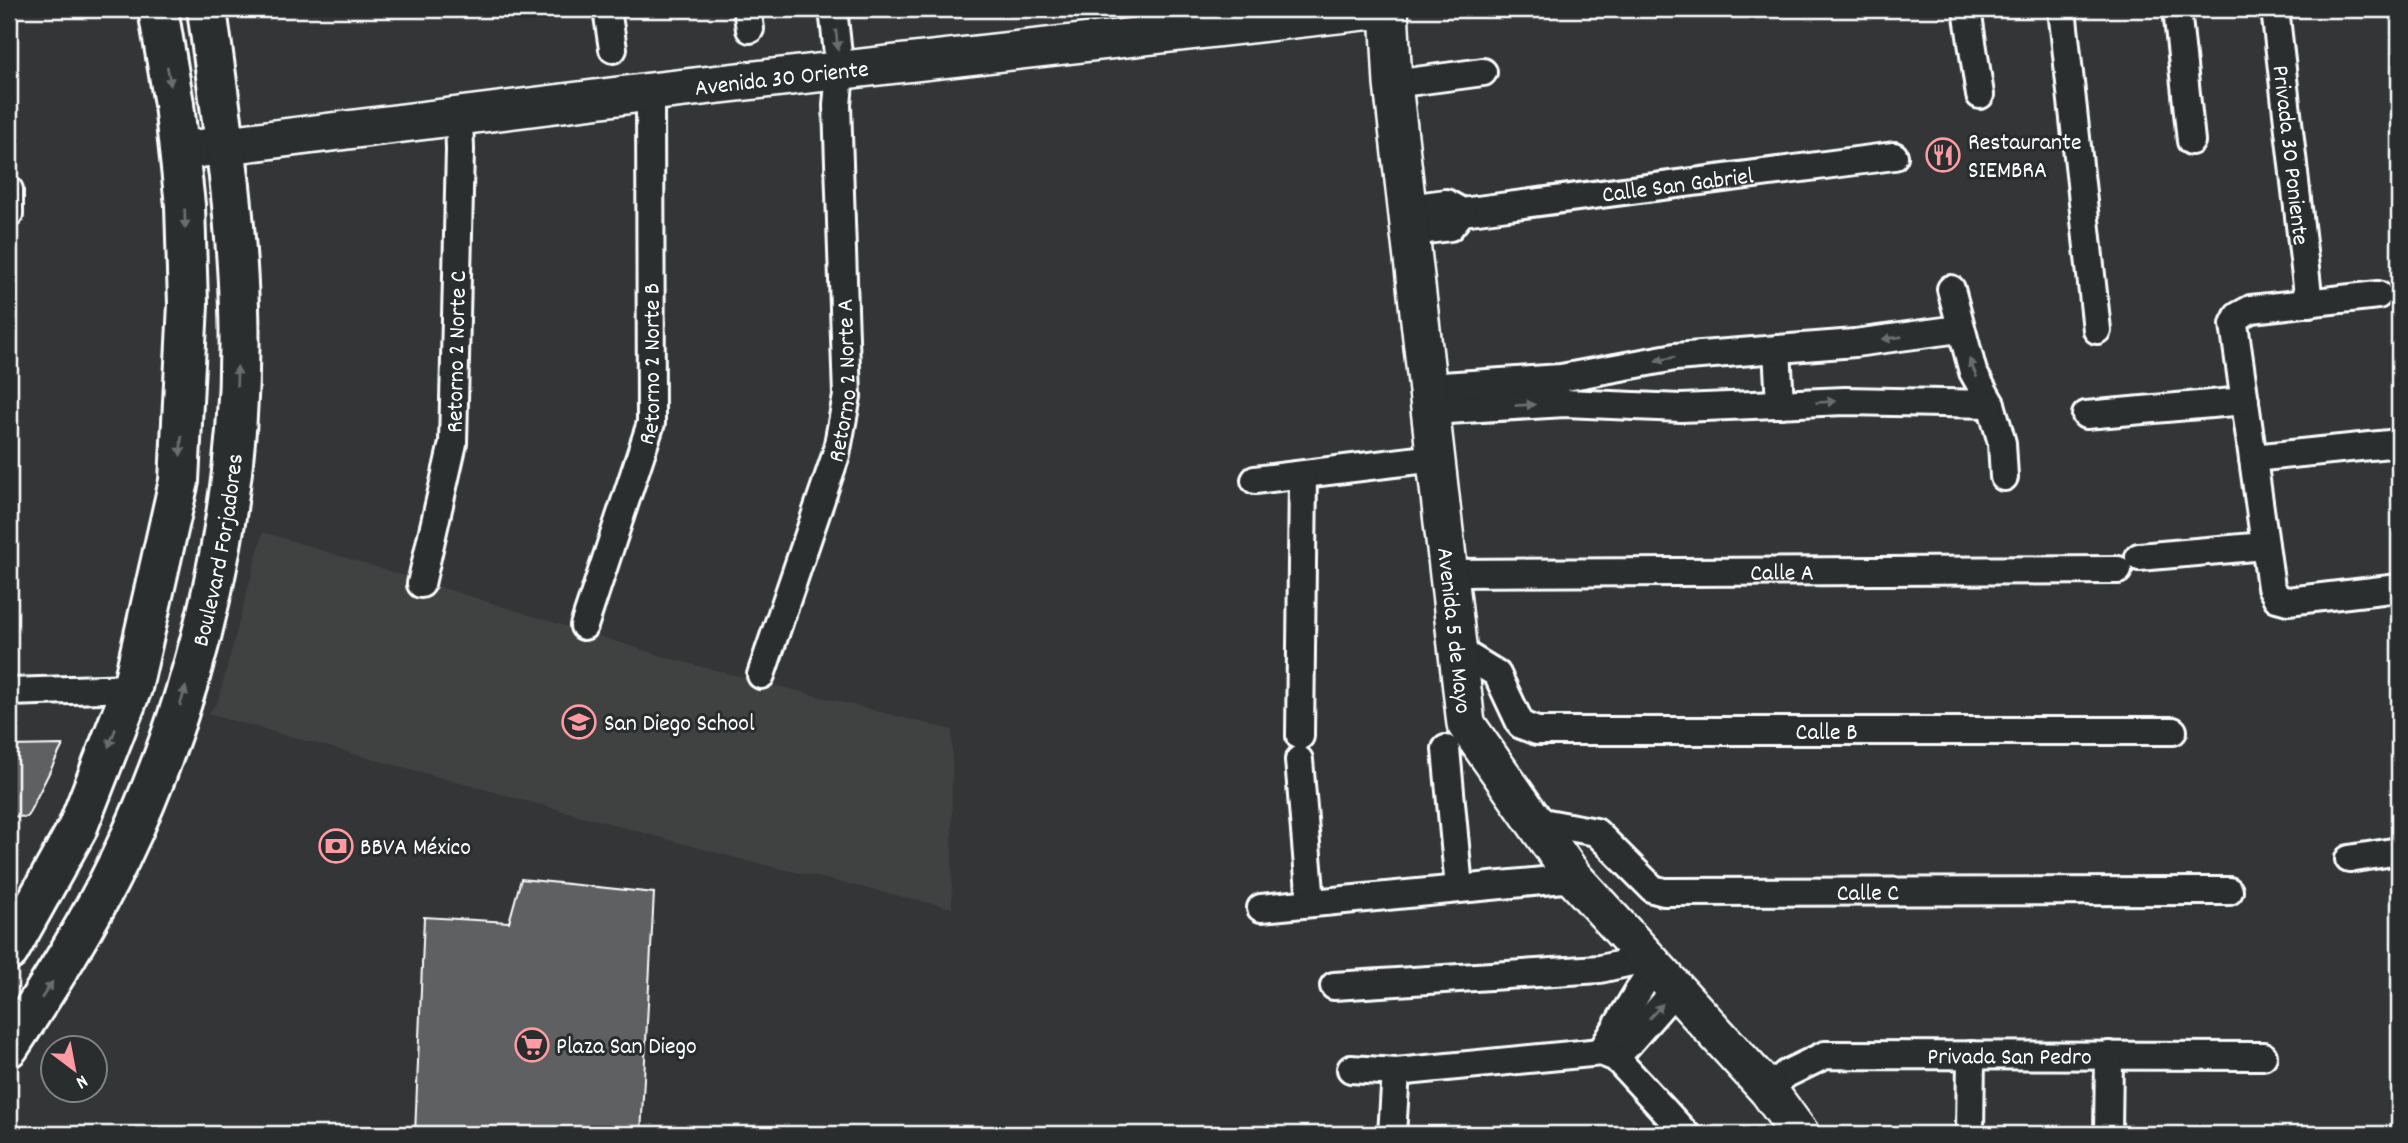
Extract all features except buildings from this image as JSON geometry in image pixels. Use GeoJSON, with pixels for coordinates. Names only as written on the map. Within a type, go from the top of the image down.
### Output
{"type":"FeatureCollection","features":[{"type":"Feature","properties":{"kind":"main road","name":"Boulevard Forjadores"},"geometry":{"type":"LineString","coordinates":[[9,951],[77,829],[132,688],[179,481],[188,304],[180,151],[158,9]]}},
{"type":"Feature","properties":{"kind":"main road","name":"Boulevard Forjadores"},"geometry":{"type":"LineString","coordinates":[[9,1047],[55,977],[121,858],[168,746],[199,643],[226,521],[237,403],[240,310],[233,195],[207,9]]}},
{"type":"Feature","properties":{"kind":"street"},"geometry":{"type":"LineString","coordinates":[[607,9],[613,49]]}},
{"type":"Feature","properties":{"kind":"street","name":"Retorno 2 Norte A"},"geometry":{"type":"LineString","coordinates":[[761,675],[836,455],[847,397],[837,105],[840,72],[833,9]]}},
{"type":"Feature","properties":{"kind":"street","name":"Avenida 30 Oriente"},"geometry":{"type":"LineString","coordinates":[[180,151],[225,143],[650,92],[1382,9]]}},
{"type":"Feature","properties":{"kind":"street","name":"Avenida 5 de Mayo"},"geometry":{"type":"LineString","coordinates":[[1389,9],[1393,84],[1466,724],[1574,878],[1768,1090],[1801,1134]]}},
{"type":"Feature","properties":{"kind":"street"},"geometry":{"type":"LineString","coordinates":[[1967,9],[1980,95]]}},
{"type":"Feature","properties":{"kind":"street"},"geometry":{"type":"LineString","coordinates":[[2062,9],[2097,330]]}},
{"type":"Feature","properties":{"kind":"street"},"geometry":{"type":"LineString","coordinates":[[2177,9],[2191,141]]}},
{"type":"Feature","properties":{"kind":"street","name":"Privada 30 Poniente"},"geometry":{"type":"LineString","coordinates":[[2275,9],[2309,303]]}},
{"type":"Feature","properties":{"kind":"street"},"geometry":{"type":"LineString","coordinates":[[1393,84],[1483,72]]}},
{"type":"Feature","properties":{"kind":"street","name":"Retorno 2 Norte B"},"geometry":{"type":"LineString","coordinates":[[584,626],[651,423],[650,92]]}},
{"type":"Feature","properties":{"kind":"street","name":"Retorno 2 Norte C"},"geometry":{"type":"LineString","coordinates":[[421,584],[453,443],[460,150],[458,116]]}},
{"type":"Feature","properties":{"kind":"street","name":"Calle San Gabriel"},"geometry":{"type":"LineString","coordinates":[[1410,220],[1446,204],[1462,212],[1894,156]]}},
{"type":"Feature","properties":{"kind":"street"},"geometry":{"type":"LineString","coordinates":[[9,190],[9,214]]}},
{"type":"Feature","properties":{"kind":"street"},"geometry":{"type":"LineString","coordinates":[[1951,289],[1959,329],[1973,372],[1991,404],[2002,443],[2004,477]]}},
{"type":"Feature","properties":{"kind":"street"},"geometry":{"type":"LineString","coordinates":[[2378,295],[2251,309],[2238,316],[2234,324],[2270,587],[2277,598],[2288,601],[2399,588]]}},
{"type":"Feature","properties":{"kind":"street"},"geometry":{"type":"LineString","coordinates":[[1429,399],[1675,357],[1855,343],[1959,329]]}},
{"type":"Feature","properties":{"kind":"street"},"geometry":{"type":"LineString","coordinates":[[1777,349],[1780,404]]}},
{"type":"Feature","properties":{"kind":"street"},"geometry":{"type":"LineString","coordinates":[[1429,399],[1681,408],[1845,401],[1991,404]]}},
{"type":"Feature","properties":{"kind":"street"},"geometry":{"type":"LineString","coordinates":[[2086,415],[2245,401]]}},
{"type":"Feature","properties":{"kind":"street"},"geometry":{"type":"LineString","coordinates":[[2253,458],[2399,443]]}},
{"type":"Feature","properties":{"kind":"street"},"geometry":{"type":"LineString","coordinates":[[1255,480],[1435,458]]}},
{"type":"Feature","properties":{"kind":"street"},"geometry":{"type":"LineString","coordinates":[[1303,475],[1300,748],[1311,903]]}},
{"type":"Feature","properties":{"kind":"street","name":"Calle A"},"geometry":{"type":"LineString","coordinates":[[1448,573],[2128,563],[2265,546]]}},
{"type":"Feature","properties":{"kind":"street","name":"Calle B"},"geometry":{"type":"LineString","coordinates":[[1456,649],[1497,674],[1521,725],[1537,732],[2173,731]]}},
{"type":"Feature","properties":{"kind":"street"},"geometry":{"type":"LineString","coordinates":[[9,692],[132,688]]}},
{"type":"Feature","properties":{"kind":"street"},"geometry":{"type":"LineString","coordinates":[[1446,749],[1459,888]]}},
{"type":"Feature","properties":{"kind":"street","name":"Calle C"},"geometry":{"type":"LineString","coordinates":[[1531,820],[1596,832],[1653,889],[1664,892],[2229,891]]}},
{"type":"Feature","properties":{"kind":"street"},"geometry":{"type":"LineString","coordinates":[[2350,859],[2399,851]]}},
{"type":"Feature","properties":{"kind":"street"},"geometry":{"type":"LineString","coordinates":[[1261,908],[1574,878]]}},
{"type":"Feature","properties":{"kind":"street"},"geometry":{"type":"LineString","coordinates":[[1334,986],[1600,969],[1660,970]]}},
{"type":"Feature","properties":{"kind":"street"},"geometry":{"type":"LineString","coordinates":[[1609,1055],[1660,970]]}},
{"type":"Feature","properties":{"kind":"street"},"geometry":{"type":"LineString","coordinates":[[1351,1069],[1396,1072],[1609,1055]]}},
{"type":"Feature","properties":{"kind":"street"},"geometry":{"type":"LineString","coordinates":[[1609,1055],[1686,1134]]}},
{"type":"Feature","properties":{"kind":"street","name":"Privada San Pedro"},"geometry":{"type":"LineString","coordinates":[[1768,1090],[1786,1074],[1825,1055],[2263,1056]]}},
{"type":"Feature","properties":{"kind":"street"},"geometry":{"type":"LineString","coordinates":[[1970,1134],[1971,1055]]}},
{"type":"Feature","properties":{"kind":"street"},"geometry":{"type":"LineString","coordinates":[[2108,1134],[2109,1055]]}},
{"type":"Feature","properties":{"kind":"street"},"geometry":{"type":"LineString","coordinates":[[1392,1134],[1396,1072]]}},
{"type":"Feature","properties":{"kind":"shaded area","name":"San Diego School"},"geometry":{"type":"Polygon","coordinates":[[[263,532],[675,660],[952,730],[952,908],[747,861],[208,714],[218,701],[263,532]]]}},
{"type":"Feature","properties":{"kind":"place","name":"Restaurante SIEMBRA"},"geometry":{"type":"Point","coordinates":[1943,155]}},
{"type":"Feature","properties":{"kind":"place","name":"San Diego School"},"geometry":{"type":"Point","coordinates":[579,722]}},
{"type":"Feature","properties":{"kind":"place","name":"BBVA México"},"geometry":{"type":"Point","coordinates":[336,846]}},
{"type":"Feature","properties":{"kind":"place","name":"Plaza San Diego"},"geometry":{"type":"Point","coordinates":[532,1045]}}]}
